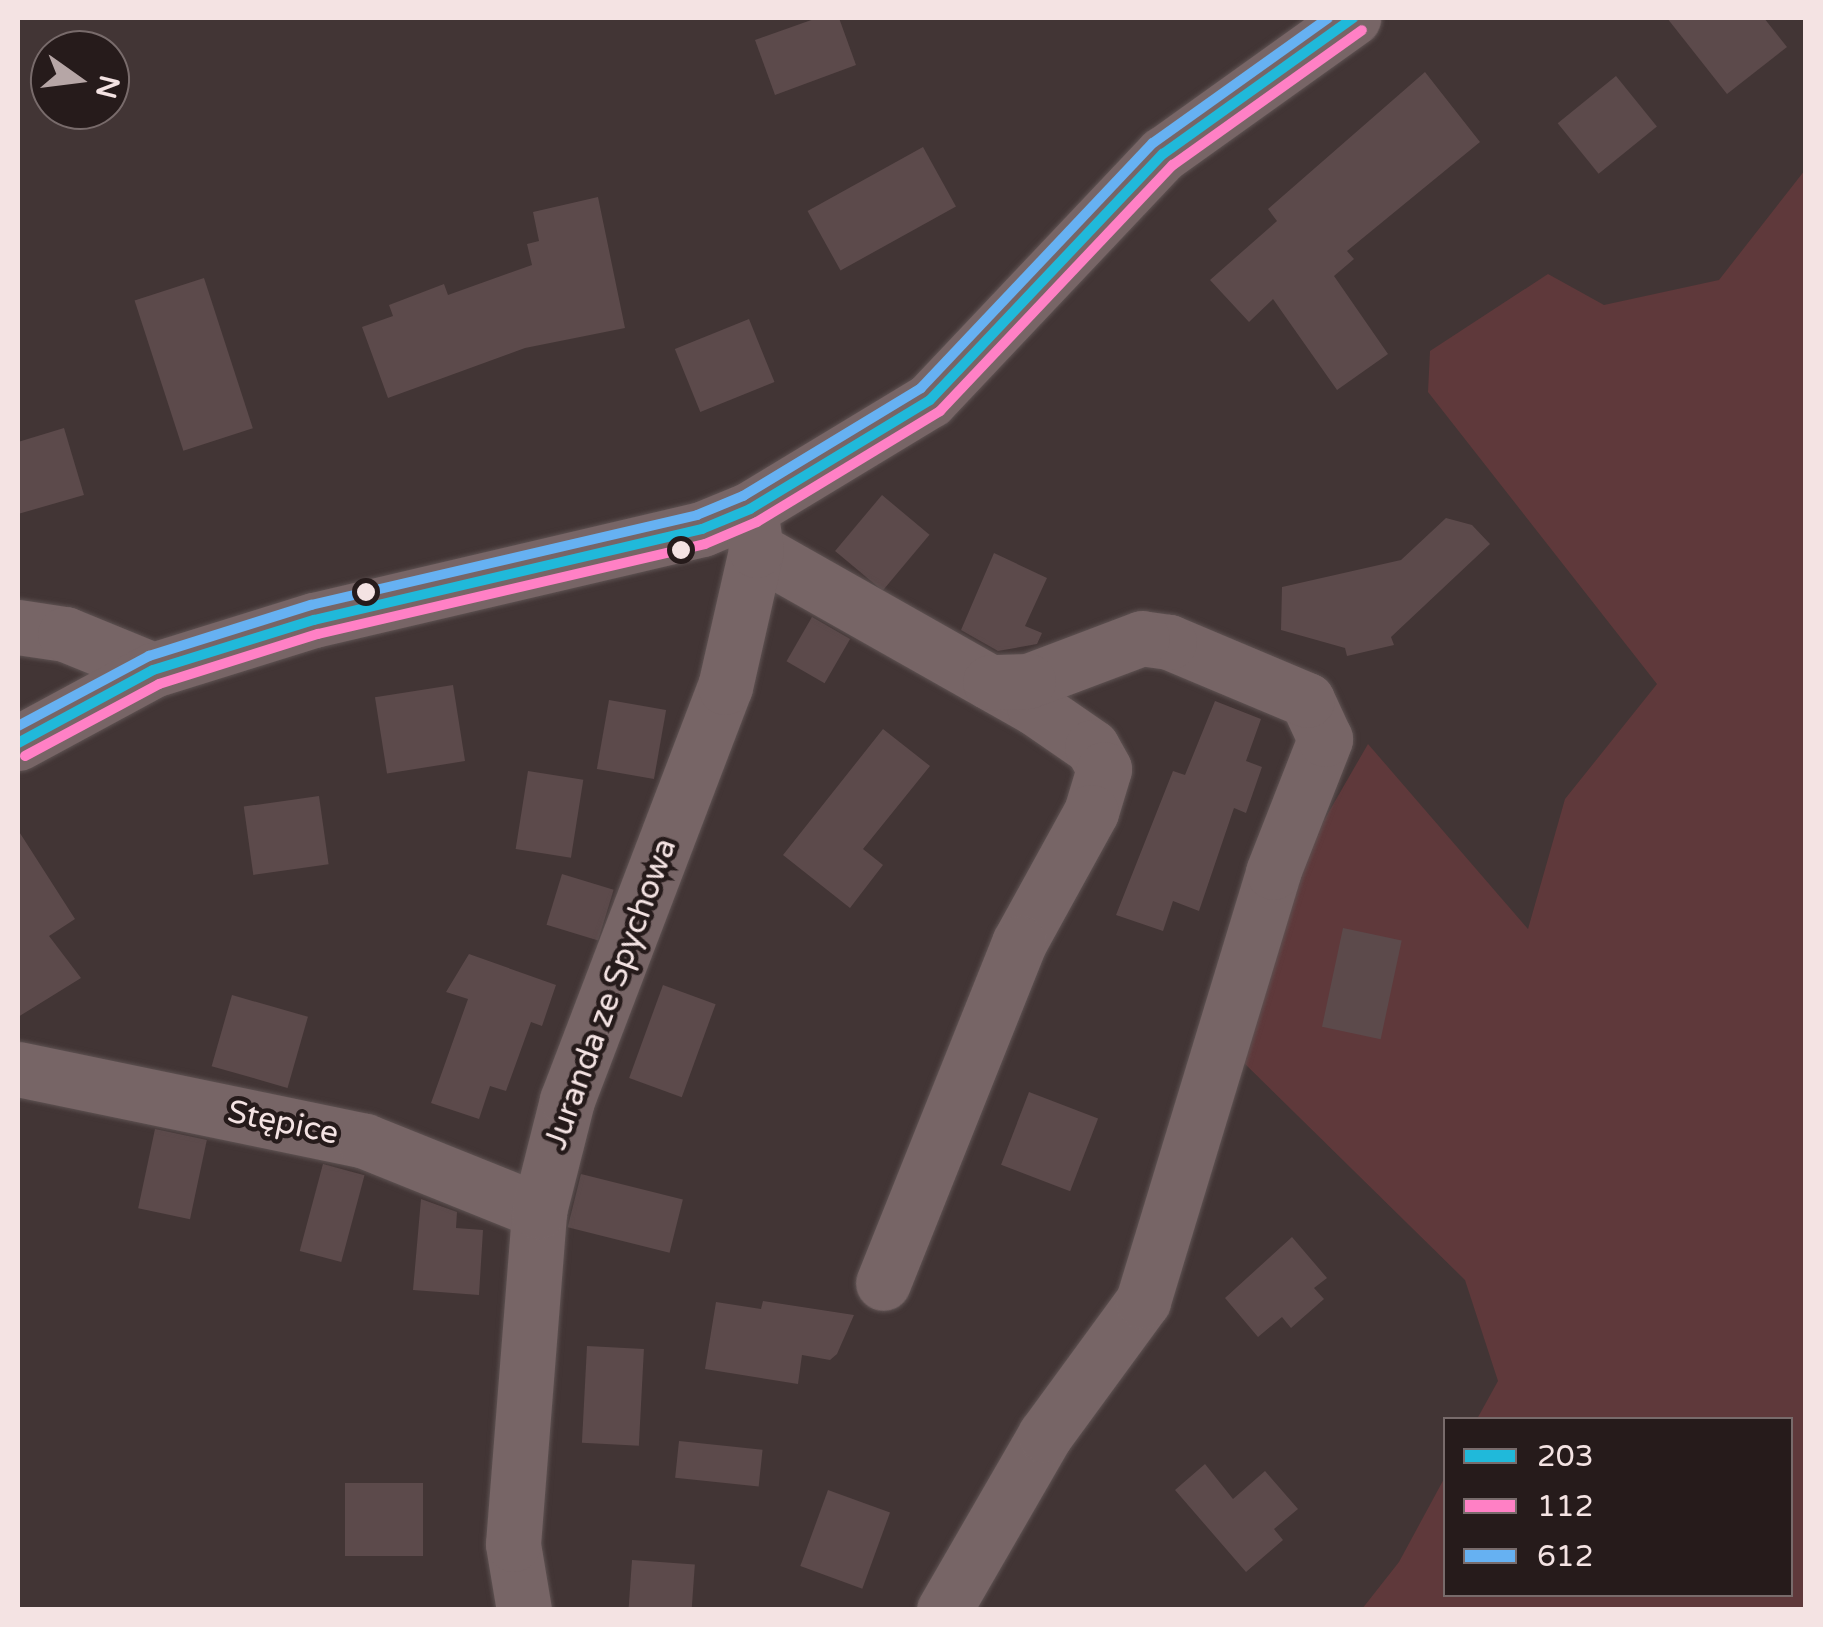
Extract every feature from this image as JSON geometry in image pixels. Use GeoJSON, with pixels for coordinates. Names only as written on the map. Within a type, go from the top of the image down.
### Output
{"type":"FeatureCollection","features":[{"type":"Feature","properties":{"kind":"street"},"geometry":{"type":"LineString","coordinates":[[753,529],[930,400],[1163,154],[1353,18]]}},
{"type":"Feature","properties":{"kind":"street"},"geometry":{"type":"LineString","coordinates":[[18,743],[153,670],[314,620],[702,530],[753,529],[1092,746],[1104,769],[1102,790],[1019,943],[883,1283]]}},
{"type":"Feature","properties":{"kind":"street","name":"Juranda ze Spychowa"},"geometry":{"type":"LineString","coordinates":[[524,1610],[514,1544],[539,1210],[567,1100],[725,687],[753,529]]}},
{"type":"Feature","properties":{"kind":"street"},"geometry":{"type":"LineString","coordinates":[[18,627],[65,634],[153,670]]}},
{"type":"Feature","properties":{"kind":"street"},"geometry":{"type":"LineString","coordinates":[[944,1610],[1045,1436],[1143,1301],[1273,872],[1324,740],[1322,722],[1307,700],[1168,642],[1142,638],[1028,681],[990,682]]}},
{"type":"Feature","properties":{"kind":"street","name":"Stępice"},"geometry":{"type":"LineString","coordinates":[[18,1069],[365,1141],[539,1210]]}},
{"type":"Feature","properties":{"kind":"shaded area"},"geometry":{"type":"Polygon","coordinates":[[[1805,170],[1805,1609],[1362,1609],[1399,1562],[1443,1481],[1443,1597],[1793,1597],[1793,1417],[1478,1417],[1498,1381],[1465,1280],[1238,1057],[1297,867],[1368,744],[1528,929],[1565,799],[1657,684],[1428,392],[1430,351],[1548,274],[1604,305],[1719,280],[1805,170]]]}},
{"type":"Feature","properties":{"kind":"building"},"geometry":{"type":"Polygon","coordinates":[[[817,18],[839,18],[856,65],[775,95],[755,40],[817,18]]]}},
{"type":"Feature","properties":{"kind":"building"},"geometry":{"type":"Polygon","coordinates":[[[1667,18],[1764,18],[1787,47],[1727,94],[1667,18]]]}},
{"type":"Feature","properties":{"kind":"building"},"geometry":{"type":"Polygon","coordinates":[[[1425,72],[1480,142],[1347,251],[1354,259],[1334,276],[1388,354],[1337,390],[1273,299],[1249,322],[1210,280],[1277,221],[1268,209],[1425,72]]]}},
{"type":"Feature","properties":{"kind":"building"},"geometry":{"type":"Polygon","coordinates":[[[1616,76],[1657,127],[1599,174],[1558,123],[1616,76]]]}},
{"type":"Feature","properties":{"kind":"building"},"geometry":{"type":"Polygon","coordinates":[[[923,147],[956,206],[841,270],[808,211],[923,147]]]}},
{"type":"Feature","properties":{"kind":"building"},"geometry":{"type":"Polygon","coordinates":[[[598,197],[625,328],[525,348],[388,398],[362,327],[393,316],[389,305],[444,284],[448,295],[532,265],[527,244],[539,241],[533,212],[598,197]]]}},
{"type":"Feature","properties":{"kind":"building"},"geometry":{"type":"Polygon","coordinates":[[[204,278],[253,428],[183,451],[135,301],[204,278]]]}},
{"type":"Feature","properties":{"kind":"building"},"geometry":{"type":"Polygon","coordinates":[[[749,319],[774,382],[700,412],[675,349],[749,319]]]}},
{"type":"Feature","properties":{"kind":"building"},"geometry":{"type":"Polygon","coordinates":[[[64,428],[84,495],[18,514],[18,442],[64,428]]]}},
{"type":"Feature","properties":{"kind":"building"},"geometry":{"type":"Polygon","coordinates":[[[882,495],[929,535],[883,591],[835,551],[882,495]]]}},
{"type":"Feature","properties":{"kind":"building"},"geometry":{"type":"Polygon","coordinates":[[[1446,518],[1472,525],[1490,544],[1391,637],[1394,645],[1347,656],[1345,648],[1281,630],[1282,587],[1401,560],[1446,518]]]}},
{"type":"Feature","properties":{"kind":"building"},"geometry":{"type":"Polygon","coordinates":[[[994,553],[1047,578],[1025,626],[1042,633],[1037,644],[998,651],[961,630],[994,553]]]}},
{"type":"Feature","properties":{"kind":"building"},"geometry":{"type":"Polygon","coordinates":[[[812,617],[850,639],[825,683],[786,661],[812,617]]]}},
{"type":"Feature","properties":{"kind":"building"},"geometry":{"type":"Polygon","coordinates":[[[453,685],[465,761],[387,773],[375,697],[453,685]]]}},
{"type":"Feature","properties":{"kind":"building"},"geometry":{"type":"Polygon","coordinates":[[[609,700],[666,710],[654,779],[597,769],[609,700]]]}},
{"type":"Feature","properties":{"kind":"building"},"geometry":{"type":"Polygon","coordinates":[[[1215,701],[1261,719],[1246,761],[1262,767],[1246,813],[1234,808],[1199,911],[1173,901],[1163,931],[1116,915],[1173,771],[1185,775],[1215,701]]]}},
{"type":"Feature","properties":{"kind":"building"},"geometry":{"type":"Polygon","coordinates":[[[883,729],[930,766],[863,849],[883,865],[850,908],[783,855],[883,729]]]}},
{"type":"Feature","properties":{"kind":"building"},"geometry":{"type":"Polygon","coordinates":[[[528,771],[583,780],[571,858],[516,849],[528,771]]]}},
{"type":"Feature","properties":{"kind":"building"},"geometry":{"type":"Polygon","coordinates":[[[319,796],[329,864],[253,875],[244,807],[319,796]]]}},
{"type":"Feature","properties":{"kind":"building"},"geometry":{"type":"Polygon","coordinates":[[[18,830],[75,919],[49,936],[81,978],[18,1017],[18,830]]]}},
{"type":"Feature","properties":{"kind":"building"},"geometry":{"type":"Polygon","coordinates":[[[562,874],[614,890],[598,940],[547,925],[562,874]]]}},
{"type":"Feature","properties":{"kind":"building"},"geometry":{"type":"Polygon","coordinates":[[[1343,928],[1402,940],[1381,1039],[1322,1027],[1343,928]]]}},
{"type":"Feature","properties":{"kind":"building"},"geometry":{"type":"Polygon","coordinates":[[[469,954],[556,985],[542,1026],[531,1022],[506,1091],[490,1086],[479,1119],[431,1103],[468,999],[446,992],[469,954]]]}},
{"type":"Feature","properties":{"kind":"building"},"geometry":{"type":"Polygon","coordinates":[[[663,985],[716,1004],[682,1097],[629,1078],[663,985]]]}},
{"type":"Feature","properties":{"kind":"building"},"geometry":{"type":"Polygon","coordinates":[[[232,995],[308,1017],[288,1088],[212,1066],[232,995]]]}},
{"type":"Feature","properties":{"kind":"building"},"geometry":{"type":"Polygon","coordinates":[[[1029,1092],[1098,1119],[1070,1191],[1001,1165],[1029,1092]]]}},
{"type":"Feature","properties":{"kind":"building"},"geometry":{"type":"Polygon","coordinates":[[[155,1129],[207,1140],[190,1219],[138,1208],[155,1129]]]}},
{"type":"Feature","properties":{"kind":"building"},"geometry":{"type":"Polygon","coordinates":[[[323,1164],[365,1175],[341,1262],[300,1251],[323,1164]]]}},
{"type":"Feature","properties":{"kind":"building"},"geometry":{"type":"Polygon","coordinates":[[[581,1174],[683,1199],[670,1253],[568,1227],[581,1174]]]}},
{"type":"Feature","properties":{"kind":"building"},"geometry":{"type":"Polygon","coordinates":[[[421,1199],[457,1212],[456,1228],[483,1230],[479,1295],[413,1290],[421,1199]]]}},
{"type":"Feature","properties":{"kind":"building"},"geometry":{"type":"Polygon","coordinates":[[[1292,1237],[1327,1278],[1314,1288],[1324,1299],[1291,1328],[1282,1317],[1258,1337],[1225,1298],[1292,1237]]]}},
{"type":"Feature","properties":{"kind":"building"},"geometry":{"type":"Polygon","coordinates":[[[763,1301],[854,1315],[837,1354],[830,1360],[802,1355],[798,1384],[705,1369],[716,1302],[761,1309],[763,1301]]]}},
{"type":"Feature","properties":{"kind":"building"},"geometry":{"type":"Polygon","coordinates":[[[587,1346],[644,1349],[639,1446],[582,1443],[587,1346]]]}},
{"type":"Feature","properties":{"kind":"building"},"geometry":{"type":"Polygon","coordinates":[[[679,1441],[763,1450],[759,1487],[675,1478],[679,1441]]]}},
{"type":"Feature","properties":{"kind":"building"},"geometry":{"type":"Polygon","coordinates":[[[1205,1464],[1233,1499],[1265,1471],[1298,1509],[1274,1529],[1283,1540],[1246,1572],[1175,1490],[1205,1464]]]}},
{"type":"Feature","properties":{"kind":"building"},"geometry":{"type":"Polygon","coordinates":[[[345,1483],[423,1483],[423,1556],[345,1556],[345,1483]]]}},
{"type":"Feature","properties":{"kind":"building"},"geometry":{"type":"Polygon","coordinates":[[[828,1490],[890,1513],[862,1589],[800,1566],[828,1490]]]}},
{"type":"Feature","properties":{"kind":"building"},"geometry":{"type":"Polygon","coordinates":[[[632,1560],[695,1564],[692,1610],[629,1610],[632,1560]]]}},
{"type":"Feature","properties":{"kind":"transit line","name":"612"},"geometry":{"type":"LineString","coordinates":[[18,726],[149,656],[311,605],[697,515],[743,496],[921,388],[1153,143],[1328,18]]}},
{"type":"Feature","properties":{"kind":"transit line","name":"203"},"geometry":{"type":"LineString","coordinates":[[18,743],[153,670],[314,620],[702,529],[750,509],[930,400],[1163,154],[1353,18]]}},
{"type":"Feature","properties":{"kind":"transit line","name":"112"},"geometry":{"type":"LineString","coordinates":[[25,756],[159,684],[318,634],[705,544],[757,522],[940,411],[1173,165],[1362,30]]}}]}
